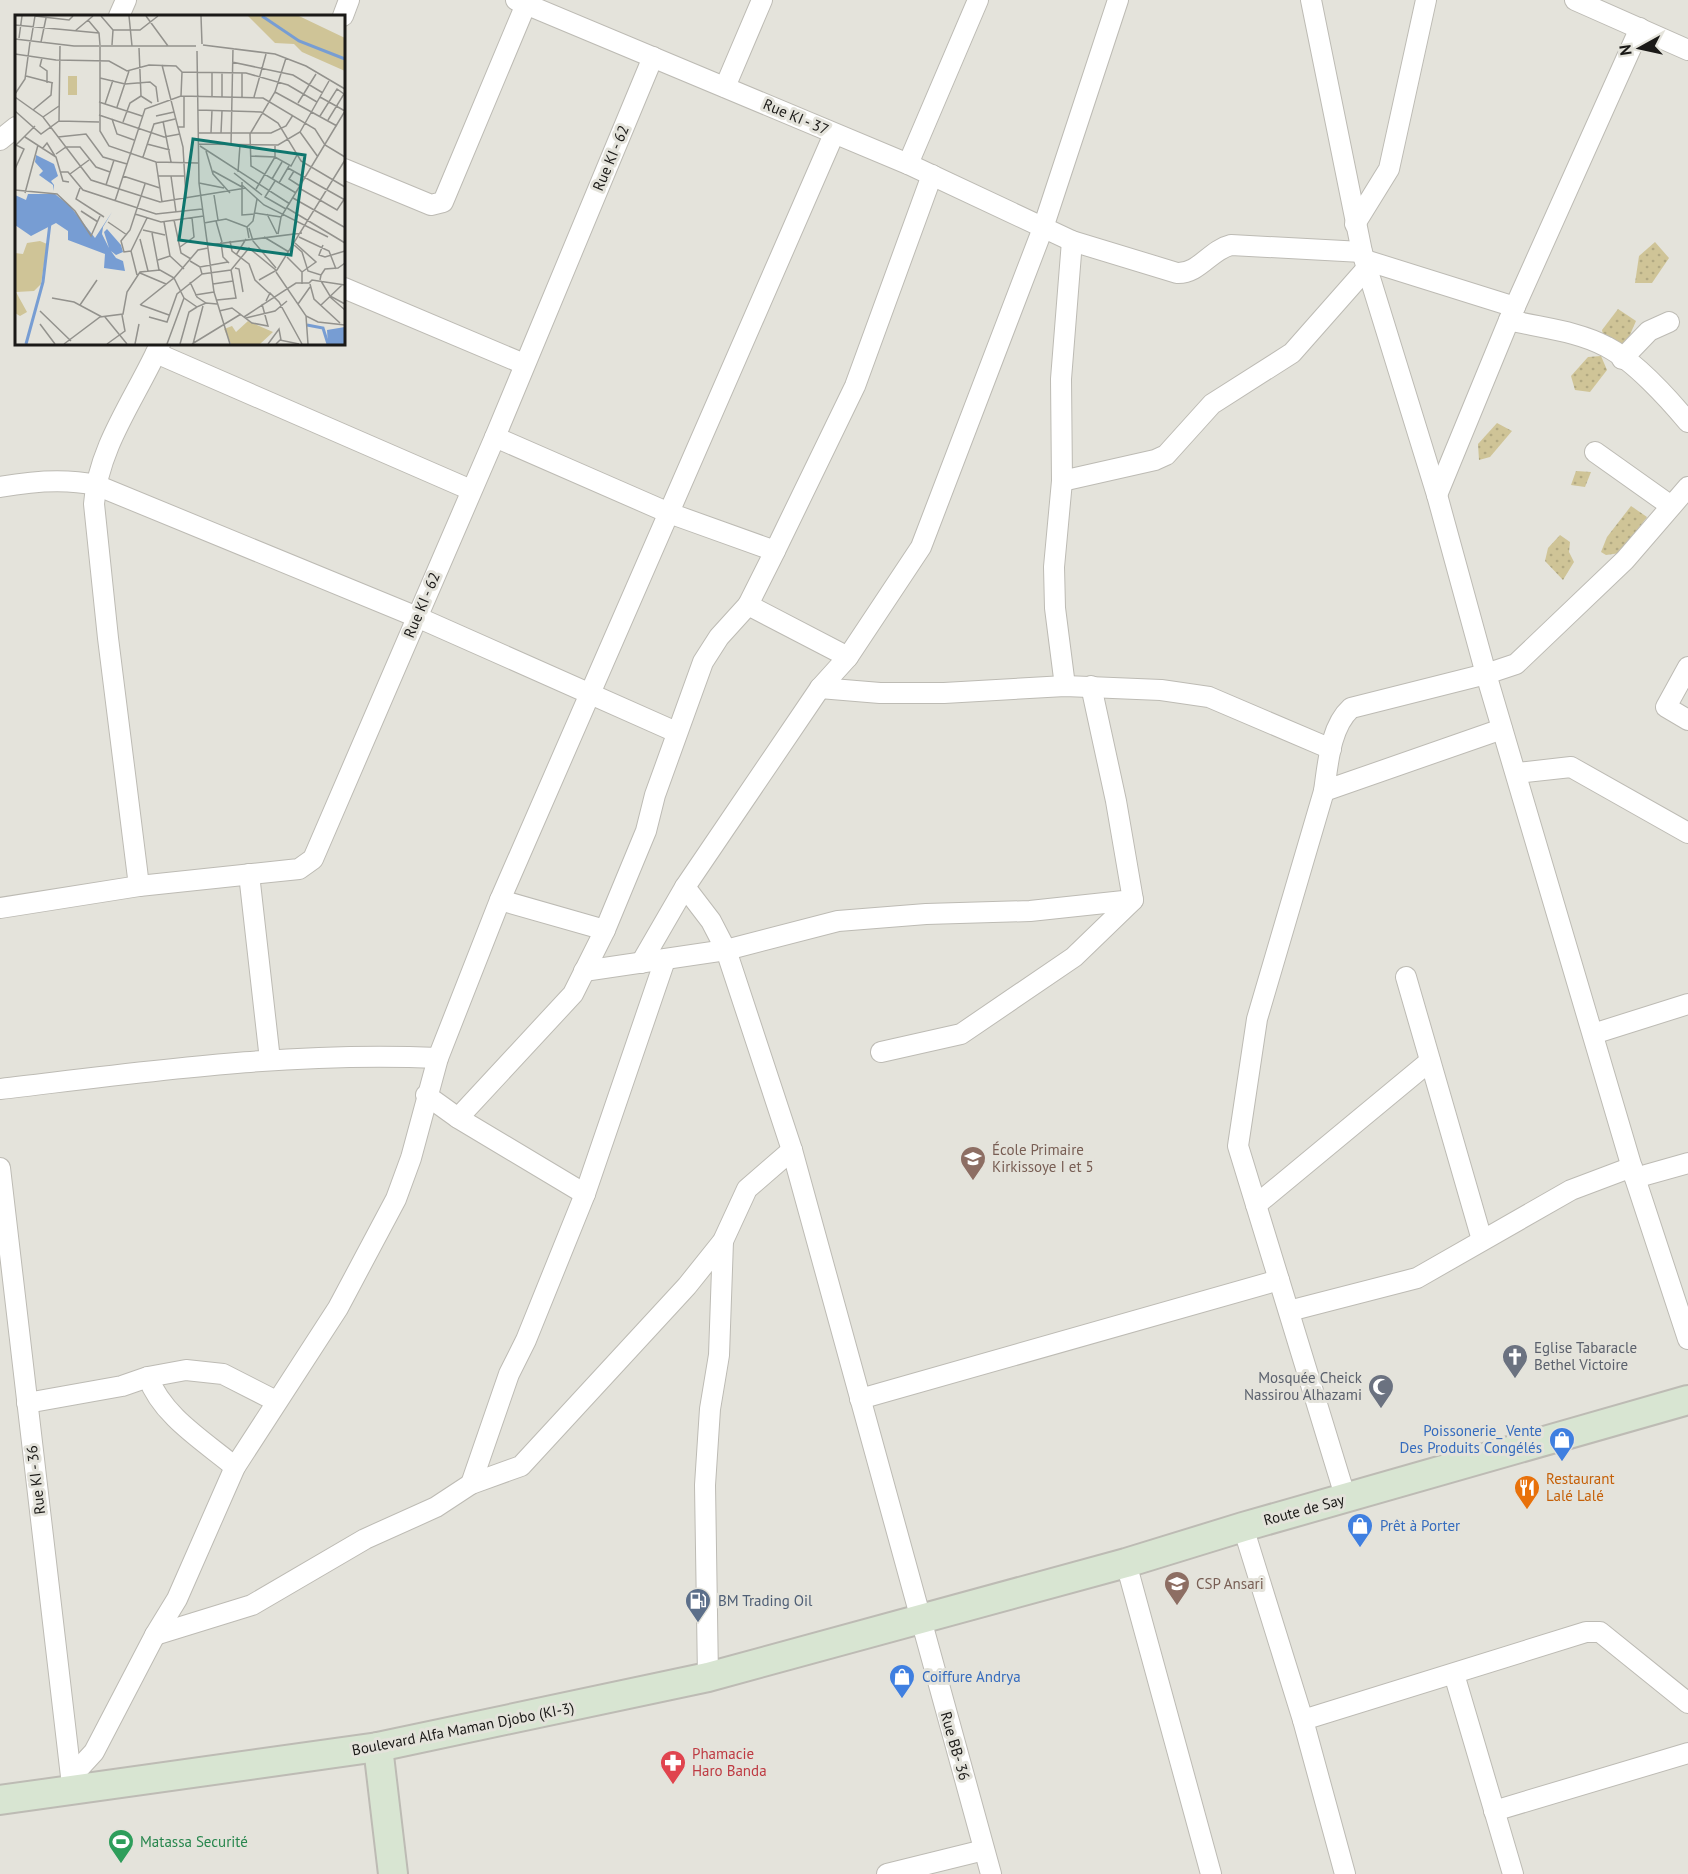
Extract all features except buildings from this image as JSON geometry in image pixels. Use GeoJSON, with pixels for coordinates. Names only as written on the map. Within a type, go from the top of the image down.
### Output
{"type":"FeatureCollection","features":[{"type":"Feature","properties":{"kind":"main road","name":"Route de Say"},"geometry":{"type":"LineString","coordinates":[[919,1619],[1126,1563],[1243,1527],[1688,1400]]}},
{"type":"Feature","properties":{"kind":"main road","name":"Boulevard Alfa Maman Djobo (KI-3)"},"geometry":{"type":"LineString","coordinates":[[0,1800],[72,1784],[378,1747],[708,1677],[919,1619]]}},
{"type":"Feature","properties":{"kind":"main road"},"geometry":{"type":"LineString","coordinates":[[378,1747],[393,1874]]}},
{"type":"Feature","properties":{"kind":"street"},"geometry":{"type":"LineString","coordinates":[[119,15],[126,0]]}},
{"type":"Feature","properties":{"kind":"street"},"geometry":{"type":"LineString","coordinates":[[343,15],[349,0]]}},
{"type":"Feature","properties":{"kind":"street"},"geometry":{"type":"LineString","coordinates":[[725,87],[762,0]]}},
{"type":"Feature","properties":{"kind":"street"},"geometry":{"type":"LineString","coordinates":[[908,164],[978,0]]}},
{"type":"Feature","properties":{"kind":"street"},"geometry":{"type":"LineString","coordinates":[[641,963],[686,887],[820,688],[848,657],[921,547],[1044,228],[1118,0]]}},
{"type":"Feature","properties":{"kind":"street"},"geometry":{"type":"LineString","coordinates":[[1311,0],[1355,224],[1365,260],[1437,495],[1502,729],[1634,1172],[1688,1339]]}},
{"type":"Feature","properties":{"kind":"street"},"geometry":{"type":"LineString","coordinates":[[1355,224],[1389,170],[1426,0]]}},
{"type":"Feature","properties":{"kind":"street"},"geometry":{"type":"LineString","coordinates":[[1575,0],[1688,50]]}},
{"type":"Feature","properties":{"kind":"street"},"geometry":{"type":"LineString","coordinates":[[345,169],[431,205],[437,206],[443,202],[521,2]]}},
{"type":"Feature","properties":{"kind":"street","name":"Rue KI - 37"},"geometry":{"type":"LineString","coordinates":[[521,2],[552,7],[653,57],[908,164],[1072,241],[1177,273],[1185,273],[1194,269],[1218,250],[1231,245],[1365,260],[1512,314],[1588,339],[1608,347],[1664,393],[1688,422]]}},
{"type":"Feature","properties":{"kind":"street"},"geometry":{"type":"LineString","coordinates":[[1437,495],[1512,314],[1640,28]]}},
{"type":"Feature","properties":{"kind":"street","name":"Rue KI - 62"},"geometry":{"type":"LineString","coordinates":[[0,908],[140,886],[299,869],[313,859],[495,437],[653,57]]}},
{"type":"Feature","properties":{"kind":"street"},"geometry":{"type":"LineString","coordinates":[[0,140],[15,128]]}},
{"type":"Feature","properties":{"kind":"street"},"geometry":{"type":"LineString","coordinates":[[72,1784],[94,1752],[191,1571],[204,1533],[235,1467],[338,1308],[396,1199],[411,1158],[426,1095],[438,1058],[500,900],[834,134]]}},
{"type":"Feature","properties":{"kind":"street"},"geometry":{"type":"LineString","coordinates":[[458,1118],[569,1000],[605,930],[646,831],[655,795],[676,732],[703,662],[719,637],[748,605],[855,386],[933,175]]}},
{"type":"Feature","properties":{"kind":"street"},"geometry":{"type":"LineString","coordinates":[[1065,686],[1055,608],[1054,567],[1062,481],[1061,379],[1072,241]]}},
{"type":"Feature","properties":{"kind":"street"},"geometry":{"type":"LineString","coordinates":[[1062,481],[1155,460],[1166,455],[1212,404],[1292,353],[1365,260]]}},
{"type":"Feature","properties":{"kind":"street"},"geometry":{"type":"LineString","coordinates":[[345,288],[524,364]]}},
{"type":"Feature","properties":{"kind":"street"},"geometry":{"type":"LineString","coordinates":[[1622,359],[1649,331],[1669,322]]}},
{"type":"Feature","properties":{"kind":"street"},"geometry":{"type":"LineString","coordinates":[[140,886],[108,638],[96,524],[96,485],[103,461],[158,348],[471,490]]}},
{"type":"Feature","properties":{"kind":"street"},"geometry":{"type":"LineString","coordinates":[[495,437],[669,513],[775,551]]}},
{"type":"Feature","properties":{"kind":"street"},"geometry":{"type":"LineString","coordinates":[[1595,452],[1671,506]]}},
{"type":"Feature","properties":{"kind":"street"},"geometry":{"type":"LineString","coordinates":[[0,487],[75,480],[96,485],[417,617],[676,732]]}},
{"type":"Feature","properties":{"kind":"street"},"geometry":{"type":"LineString","coordinates":[[1346,1499],[1238,1146],[1257,1019],[1324,791],[1331,749],[1341,722],[1351,708],[1486,674],[1516,664],[1625,560],[1688,487]]}},
{"type":"Feature","properties":{"kind":"street"},"geometry":{"type":"LineString","coordinates":[[748,605],[848,657]]}},
{"type":"Feature","properties":{"kind":"street"},"geometry":{"type":"LineString","coordinates":[[1688,668],[1666,707],[1688,720]]}},
{"type":"Feature","properties":{"kind":"street"},"geometry":{"type":"LineString","coordinates":[[820,688],[880,693],[944,693],[1065,686],[1161,690],[1209,697],[1331,749]]}},
{"type":"Feature","properties":{"kind":"street"},"geometry":{"type":"LineString","coordinates":[[1091,686],[1116,801],[1133,900]]}},
{"type":"Feature","properties":{"kind":"street"},"geometry":{"type":"LineString","coordinates":[[1324,791],[1502,729]]}},
{"type":"Feature","properties":{"kind":"street"},"geometry":{"type":"LineString","coordinates":[[1516,773],[1571,767],[1688,833]]}},
{"type":"Feature","properties":{"kind":"street"},"geometry":{"type":"LineString","coordinates":[[249,874],[270,1060]]}},
{"type":"Feature","properties":{"kind":"street","name":"Rue BB- 36"},"geometry":{"type":"LineString","coordinates":[[686,887],[711,921],[726,950],[792,1150],[990,1874]]}},
{"type":"Feature","properties":{"kind":"street"},"geometry":{"type":"LineString","coordinates":[[500,900],[605,930]]}},
{"type":"Feature","properties":{"kind":"street"},"geometry":{"type":"LineString","coordinates":[[584,971],[726,950],[838,921],[926,914],[1029,911],[1133,900]]}},
{"type":"Feature","properties":{"kind":"street"},"geometry":{"type":"LineString","coordinates":[[882,1052],[961,1034],[1074,957],[1133,900]]}},
{"type":"Feature","properties":{"kind":"street"},"geometry":{"type":"LineString","coordinates":[[471,1484],[509,1374],[526,1340],[585,1194],[665,960]]}},
{"type":"Feature","properties":{"kind":"street"},"geometry":{"type":"LineString","coordinates":[[1406,977],[1482,1240]]}},
{"type":"Feature","properties":{"kind":"street"},"geometry":{"type":"LineString","coordinates":[[1593,1034],[1688,1004]]}},
{"type":"Feature","properties":{"kind":"street"},"geometry":{"type":"LineString","coordinates":[[0,1089],[270,1060],[354,1054],[438,1058]]}},
{"type":"Feature","properties":{"kind":"street"},"geometry":{"type":"LineString","coordinates":[[1256,1205],[1431,1061]]}},
{"type":"Feature","properties":{"kind":"street"},"geometry":{"type":"LineString","coordinates":[[426,1095],[458,1118],[585,1194]]}},
{"type":"Feature","properties":{"kind":"street"},"geometry":{"type":"LineString","coordinates":[[155,1635],[252,1605],[338,1554],[436,1507],[471,1484],[521,1466],[687,1286],[723,1241],[747,1189],[792,1150]]}},
{"type":"Feature","properties":{"kind":"street"},"geometry":{"type":"LineString","coordinates":[[1289,1311],[1417,1278],[1571,1190],[1634,1172],[1688,1163]]}},
{"type":"Feature","properties":{"kind":"street","name":"Rue KI - 36"},"geometry":{"type":"LineString","coordinates":[[0,1168],[4,1242],[27,1402],[72,1784]]}},
{"type":"Feature","properties":{"kind":"street"},"geometry":{"type":"LineString","coordinates":[[708,1677],[705,1485],[710,1409],[719,1355],[723,1241]]}},
{"type":"Feature","properties":{"kind":"street"},"geometry":{"type":"LineString","coordinates":[[860,1399],[1279,1280]]}},
{"type":"Feature","properties":{"kind":"street"},"geometry":{"type":"LineString","coordinates":[[27,1402],[122,1386],[148,1377],[186,1370],[223,1374],[276,1401]]}},
{"type":"Feature","properties":{"kind":"street"},"geometry":{"type":"LineString","coordinates":[[148,1377],[158,1397],[175,1417],[235,1467]]}},
{"type":"Feature","properties":{"kind":"street"},"geometry":{"type":"LineString","coordinates":[[1243,1527],[1303,1720],[1345,1874]]}},
{"type":"Feature","properties":{"kind":"street"},"geometry":{"type":"LineString","coordinates":[[1126,1563],[1211,1874]]}},
{"type":"Feature","properties":{"kind":"street"},"geometry":{"type":"LineString","coordinates":[[1303,1720],[1586,1632],[1600,1632],[1688,1703]]}},
{"type":"Feature","properties":{"kind":"street"},"geometry":{"type":"LineString","coordinates":[[1454,1674],[1513,1874]]}},
{"type":"Feature","properties":{"kind":"street"},"geometry":{"type":"LineString","coordinates":[[1494,1811],[1688,1753]]}},
{"type":"Feature","properties":{"kind":"street"},"geometry":{"type":"LineString","coordinates":[[886,1874],[984,1850]]}},
{"type":"Feature","properties":{"kind":"shaded area"},"geometry":{"type":"Polygon","coordinates":[[[1655,242],[1669,258],[1652,283],[1635,283],[1639,256],[1655,242]]]}},
{"type":"Feature","properties":{"kind":"shaded area"},"geometry":{"type":"Polygon","coordinates":[[[1618,309],[1636,321],[1626,344],[1605,343],[1602,330],[1618,309]]]}},
{"type":"Feature","properties":{"kind":"shaded area"},"geometry":{"type":"Polygon","coordinates":[[[1601,356],[1607,370],[1590,392],[1575,390],[1571,376],[1588,357],[1601,356]]]}},
{"type":"Feature","properties":{"kind":"shaded area"},"geometry":{"type":"Polygon","coordinates":[[[1497,423],[1512,431],[1490,457],[1479,460],[1478,444],[1497,423]]]}},
{"type":"Feature","properties":{"kind":"shaded area"},"geometry":{"type":"Polygon","coordinates":[[[1576,471],[1591,472],[1585,487],[1571,485],[1576,471]]]}},
{"type":"Feature","properties":{"kind":"shaded area"},"geometry":{"type":"Polygon","coordinates":[[[1631,506],[1647,517],[1620,553],[1606,555],[1601,552],[1607,537],[1631,506]]]}},
{"type":"Feature","properties":{"kind":"shaded area"},"geometry":{"type":"Polygon","coordinates":[[[1560,535],[1570,542],[1569,552],[1574,562],[1563,580],[1545,561],[1548,548],[1560,535]]]}},
{"type":"Feature","properties":{"kind":"place","name":"École Primaire Kirkissoye I et 5"},"geometry":{"type":"Point","coordinates":[973,1182]}},
{"type":"Feature","properties":{"kind":"place","name":"Eglise Tabaracle Bethel Victoire"},"geometry":{"type":"Point","coordinates":[1515,1380]}},
{"type":"Feature","properties":{"kind":"place","name":"Mosquée Cheick Nassirou Alhazami"},"geometry":{"type":"Point","coordinates":[1381,1410]}},
{"type":"Feature","properties":{"kind":"place","name":"Poissonerie_ Vente Des Produits Congélés"},"geometry":{"type":"Point","coordinates":[1562,1463]}},
{"type":"Feature","properties":{"kind":"place","name":"Restaurant Lalé Lalé"},"geometry":{"type":"Point","coordinates":[1527,1511]}},
{"type":"Feature","properties":{"kind":"place","name":"Prêt à Porter"},"geometry":{"type":"Point","coordinates":[1360,1549]}},
{"type":"Feature","properties":{"kind":"place","name":"CSP Ansari"},"geometry":{"type":"Point","coordinates":[1177,1607]}},
{"type":"Feature","properties":{"kind":"place","name":"BM Trading Oil"},"geometry":{"type":"Point","coordinates":[698,1624]}},
{"type":"Feature","properties":{"kind":"place","name":"Coiffure Andrya"},"geometry":{"type":"Point","coordinates":[902,1700]}},
{"type":"Feature","properties":{"kind":"place","name":"Phamacie Haro Banda"},"geometry":{"type":"Point","coordinates":[673,1786]}},
{"type":"Feature","properties":{"kind":"place","name":"Matassa Securité"},"geometry":{"type":"Point","coordinates":[121,1865]}}]}
